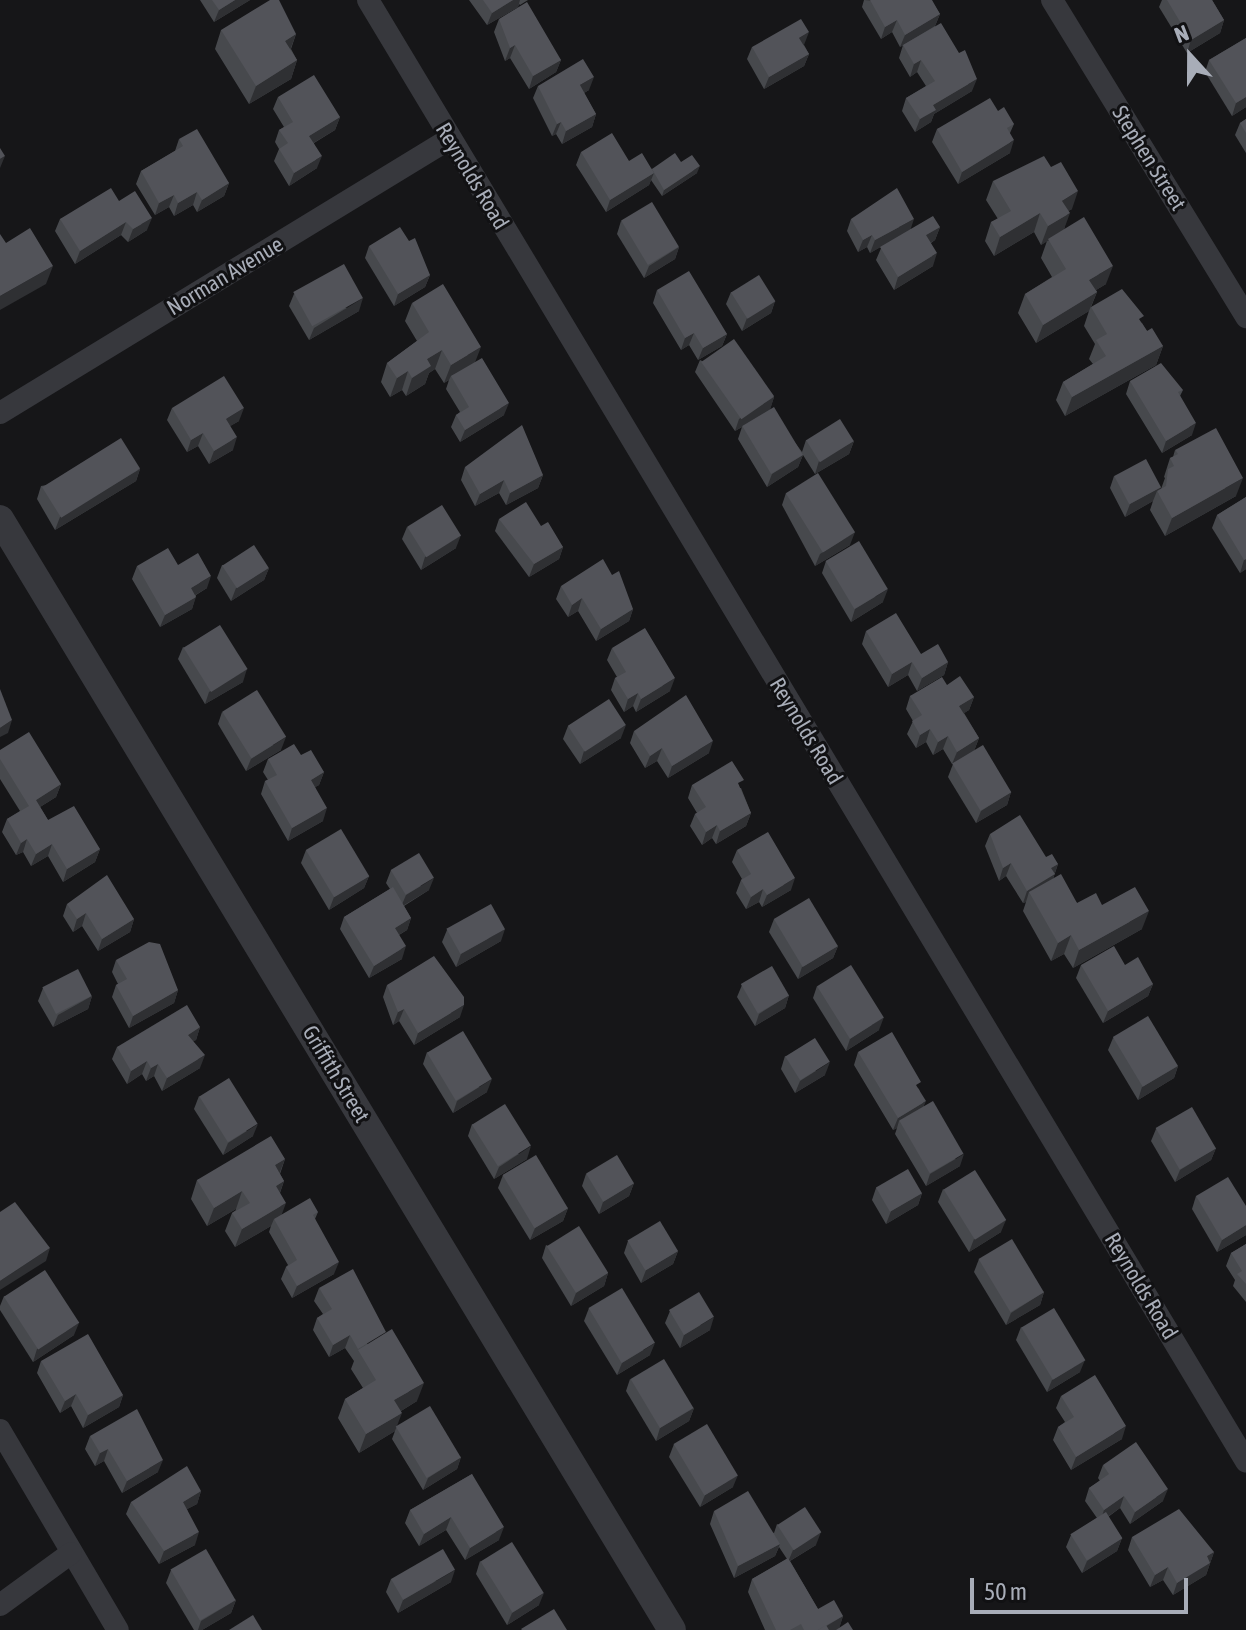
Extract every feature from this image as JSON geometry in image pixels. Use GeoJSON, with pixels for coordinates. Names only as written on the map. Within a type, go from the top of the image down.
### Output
{"type":"FeatureCollection","features":[{"type":"Feature","properties":{"kind":"street","name":"Reynolds Road"},"geometry":{"type":"LineString","coordinates":[[368,0],[1246,1461]]}},
{"type":"Feature","properties":{"kind":"street","name":"Stephen Street"},"geometry":{"type":"LineString","coordinates":[[1052,0],[1246,317]]}},
{"type":"Feature","properties":{"kind":"street","name":"Norman Avenue"},"geometry":{"type":"LineString","coordinates":[[0,413],[449,139]]}},
{"type":"Feature","properties":{"kind":"street","name":"Griffith Street"},"geometry":{"type":"LineString","coordinates":[[0,519],[672,1630]]}},
{"type":"Feature","properties":{"kind":"street"},"geometry":{"type":"LineString","coordinates":[[0,1430],[118,1630]]}},
{"type":"Feature","properties":{"kind":"street"},"geometry":{"type":"LineString","coordinates":[[0,1605],[71,1553]]}},
{"type":"Feature","properties":{"kind":"building"},"geometry":{"type":"Polygon","coordinates":[[[212,0],[235,0],[219,10],[212,0]]]}},
{"type":"Feature","properties":{"kind":"building"},"geometry":{"type":"Polygon","coordinates":[[[270,0],[279,0],[296,34],[285,41],[297,60],[256,86],[221,30],[270,0]]]}},
{"type":"Feature","properties":{"kind":"building"},"geometry":{"type":"Polygon","coordinates":[[[483,0],[513,0],[492,13],[483,0]]]}},
{"type":"Feature","properties":{"kind":"building"},"geometry":{"type":"Polygon","coordinates":[[[870,0],[932,0],[940,14],[905,35],[897,20],[885,27],[870,0]]]}},
{"type":"Feature","properties":{"kind":"building"},"geometry":{"type":"Polygon","coordinates":[[[1167,0],[1212,0],[1224,20],[1191,40],[1167,0]]]}},
{"type":"Feature","properties":{"kind":"building"},"geometry":{"type":"Polygon","coordinates":[[[527,2],[561,60],[533,76],[515,45],[510,48],[499,19],[527,2]]]}},
{"type":"Feature","properties":{"kind":"building"},"geometry":{"type":"Polygon","coordinates":[[[801,19],[809,32],[799,38],[809,54],[769,77],[752,47],[801,19]]]}},
{"type":"Feature","properties":{"kind":"building"},"geometry":{"type":"Polygon","coordinates":[[[941,23],[959,53],[965,50],[977,79],[933,105],[936,110],[920,119],[906,98],[935,81],[921,60],[914,64],[903,45],[941,23]]]}},
{"type":"Feature","properties":{"kind":"building"},"geometry":{"type":"Polygon","coordinates":[[[1246,38],[1246,97],[1236,103],[1209,60],[1246,38]]]}},
{"type":"Feature","properties":{"kind":"building"},"geometry":{"type":"Polygon","coordinates":[[[583,59],[594,77],[580,85],[596,114],[566,131],[561,122],[557,124],[538,86],[583,59]]]}},
{"type":"Feature","properties":{"kind":"building"},"geometry":{"type":"Polygon","coordinates":[[[314,75],[340,117],[309,136],[322,156],[294,173],[279,149],[288,143],[279,130],[293,122],[278,97],[314,75]]]}},
{"type":"Feature","properties":{"kind":"building"},"geometry":{"type":"Polygon","coordinates":[[[990,98],[998,111],[1004,107],[1014,124],[1007,128],[1014,140],[962,172],[937,129],[990,98]]]}},
{"type":"Feature","properties":{"kind":"building"},"geometry":{"type":"Polygon","coordinates":[[[1246,119],[1246,133],[1240,123],[1246,119]]]}},
{"type":"Feature","properties":{"kind":"building"},"geometry":{"type":"Polygon","coordinates":[[[197,129],[229,183],[202,200],[197,192],[178,203],[174,195],[159,203],[141,171],[183,146],[179,139],[197,129]]]}},
{"type":"Feature","properties":{"kind":"building"},"geometry":{"type":"Polygon","coordinates":[[[612,133],[629,161],[642,153],[654,173],[610,200],[581,152],[612,133]]]}},
{"type":"Feature","properties":{"kind":"building"},"geometry":{"type":"Polygon","coordinates":[[[675,153],[681,162],[692,155],[700,166],[664,190],[652,169],[675,153]]]}},
{"type":"Feature","properties":{"kind":"building"},"geometry":{"type":"Polygon","coordinates":[[[1044,156],[1051,167],[1061,162],[1078,191],[1062,201],[1070,213],[1048,226],[1040,213],[1000,237],[991,222],[1011,211],[993,181],[1044,156]]]}},
{"type":"Feature","properties":{"kind":"building"},"geometry":{"type":"Polygon","coordinates":[[[111,188],[119,201],[135,191],[152,218],[133,229],[126,222],[80,251],[60,219],[111,188]]]}},
{"type":"Feature","properties":{"kind":"building"},"geometry":{"type":"Polygon","coordinates":[[[897,188],[914,219],[875,240],[872,235],[863,240],[851,219],[897,188]]]}},
{"type":"Feature","properties":{"kind":"building"},"geometry":{"type":"Polygon","coordinates":[[[652,202],[679,247],[648,265],[621,221],[652,202]]]}},
{"type":"Feature","properties":{"kind":"building"},"geometry":{"type":"Polygon","coordinates":[[[933,216],[940,227],[926,235],[937,253],[898,277],[880,247],[933,216]]]}},
{"type":"Feature","properties":{"kind":"building"},"geometry":{"type":"Polygon","coordinates":[[[1084,217],[1113,266],[1089,280],[1097,292],[1043,325],[1025,294],[1066,269],[1048,239],[1084,217]]]}},
{"type":"Feature","properties":{"kind":"building"},"geometry":{"type":"Polygon","coordinates":[[[400,227],[409,241],[415,238],[430,275],[398,294],[369,246],[400,227]]]}},
{"type":"Feature","properties":{"kind":"building"},"geometry":{"type":"Polygon","coordinates":[[[30,228],[53,266],[0,296],[0,234],[6,243],[30,228]]]}},
{"type":"Feature","properties":{"kind":"building"},"geometry":{"type":"Polygon","coordinates":[[[344,264],[363,298],[312,326],[293,292],[344,264]]]}},
{"type":"Feature","properties":{"kind":"building"},"geometry":{"type":"Polygon","coordinates":[[[689,271],[727,334],[703,348],[694,333],[685,338],[657,290],[689,271]]]}},
{"type":"Feature","properties":{"kind":"building"},"geometry":{"type":"Polygon","coordinates":[[[759,275],[775,301],[747,319],[731,292],[759,275]]]}},
{"type":"Feature","properties":{"kind":"building"},"geometry":{"type":"Polygon","coordinates":[[[443,284],[481,347],[451,365],[442,350],[427,359],[431,366],[412,378],[408,371],[397,378],[387,363],[429,332],[412,303],[443,284]]]}},
{"type":"Feature","properties":{"kind":"building"},"geometry":{"type":"Polygon","coordinates":[[[1122,289],[1144,316],[1139,319],[1147,331],[1152,328],[1163,346],[1072,397],[1063,382],[1106,356],[1096,340],[1107,334],[1091,307],[1122,289]]]}},
{"type":"Feature","properties":{"kind":"building"},"geometry":{"type":"Polygon","coordinates":[[[734,339],[774,396],[741,419],[701,362],[734,339]]]}},
{"type":"Feature","properties":{"kind":"building"},"geometry":{"type":"Polygon","coordinates":[[[482,358],[509,403],[465,430],[456,415],[469,407],[451,376],[482,358]]]}},
{"type":"Feature","properties":{"kind":"building"},"geometry":{"type":"Polygon","coordinates":[[[1161,363],[1183,390],[1178,392],[1196,423],[1166,441],[1130,381],[1161,363]]]}},
{"type":"Feature","properties":{"kind":"building"},"geometry":{"type":"Polygon","coordinates":[[[224,376],[244,408],[226,419],[237,437],[214,451],[203,433],[191,440],[172,408],[224,376]]]}},
{"type":"Feature","properties":{"kind":"building"},"geometry":{"type":"Polygon","coordinates":[[[774,407],[803,455],[771,474],[742,426],[774,407]]]}},
{"type":"Feature","properties":{"kind":"building"},"geometry":{"type":"Polygon","coordinates":[[[840,419],[854,441],[820,462],[806,440],[840,419]]]}},
{"type":"Feature","properties":{"kind":"building"},"geometry":{"type":"Polygon","coordinates":[[[522,425],[543,475],[510,493],[504,480],[480,494],[465,467],[522,425]]]}},
{"type":"Feature","properties":{"kind":"building"},"geometry":{"type":"Polygon","coordinates":[[[1216,428],[1243,478],[1172,518],[1157,491],[1166,486],[1168,469],[1174,466],[1170,458],[1178,454],[1175,450],[1216,428]]]}},
{"type":"Feature","properties":{"kind":"building"},"geometry":{"type":"Polygon","coordinates":[[[121,438],[140,469],[61,518],[42,487],[121,438]]]}},
{"type":"Feature","properties":{"kind":"building"},"geometry":{"type":"Polygon","coordinates":[[[1146,459],[1161,487],[1129,504],[1114,476],[1146,459]]]}},
{"type":"Feature","properties":{"kind":"building"},"geometry":{"type":"Polygon","coordinates":[[[818,473],[855,532],[823,553],[786,493],[818,473]]]}},
{"type":"Feature","properties":{"kind":"building"},"geometry":{"type":"Polygon","coordinates":[[[1246,497],[1246,559],[1244,560],[1217,515],[1246,497]]]}},
{"type":"Feature","properties":{"kind":"building"},"geometry":{"type":"Polygon","coordinates":[[[526,502],[541,526],[548,522],[563,547],[534,564],[499,519],[526,502]]]}},
{"type":"Feature","properties":{"kind":"building"},"geometry":{"type":"Polygon","coordinates":[[[442,505],[461,536],[426,557],[407,527],[442,505]]]}},
{"type":"Feature","properties":{"kind":"building"},"geometry":{"type":"Polygon","coordinates":[[[859,541],[888,589],[854,609],[826,561],[859,541]]]}},
{"type":"Feature","properties":{"kind":"building"},"geometry":{"type":"Polygon","coordinates":[[[254,545],[269,568],[237,588],[222,566],[254,545]]]}},
{"type":"Feature","properties":{"kind":"building"},"geometry":{"type":"Polygon","coordinates":[[[168,548],[178,565],[198,553],[211,576],[191,588],[196,597],[165,615],[137,566],[168,548]]]}},
{"type":"Feature","properties":{"kind":"building"},"geometry":{"type":"Polygon","coordinates":[[[603,559],[612,575],[619,571],[633,609],[601,629],[582,598],[572,605],[561,586],[603,559]]]}},
{"type":"Feature","properties":{"kind":"building"},"geometry":{"type":"Polygon","coordinates":[[[896,613],[921,654],[938,644],[948,662],[922,678],[912,662],[892,674],[866,631],[896,613]]]}},
{"type":"Feature","properties":{"kind":"building"},"geometry":{"type":"Polygon","coordinates":[[[220,625],[248,669],[211,692],[184,648],[220,625]]]}},
{"type":"Feature","properties":{"kind":"building"},"geometry":{"type":"Polygon","coordinates":[[[645,628],[675,678],[641,699],[638,693],[628,699],[615,678],[626,672],[612,648],[645,628]]]}},
{"type":"Feature","properties":{"kind":"building"},"geometry":{"type":"Polygon","coordinates":[[[960,676],[974,697],[959,706],[979,738],[957,752],[948,736],[938,742],[930,729],[920,735],[912,721],[922,715],[910,696],[942,677],[947,685],[960,676]]]}},
{"type":"Feature","properties":{"kind":"building"},"geometry":{"type":"Polygon","coordinates":[[[0,689],[12,720],[0,728],[0,689]]]}},
{"type":"Feature","properties":{"kind":"building"},"geometry":{"type":"Polygon","coordinates":[[[257,690],[286,737],[251,758],[222,712],[257,690]]]}},
{"type":"Feature","properties":{"kind":"building"},"geometry":{"type":"Polygon","coordinates":[[[686,695],[713,741],[672,766],[662,748],[650,756],[634,731],[686,695]]]}},
{"type":"Feature","properties":{"kind":"building"},"geometry":{"type":"Polygon","coordinates":[[[609,699],[626,725],[585,752],[568,726],[609,699]]]}},
{"type":"Feature","properties":{"kind":"building"},"geometry":{"type":"Polygon","coordinates":[[[29,732],[61,784],[36,800],[48,820],[74,806],[100,849],[67,869],[52,844],[36,854],[27,839],[21,843],[7,819],[29,806],[0,759],[0,750],[29,732]]]}},
{"type":"Feature","properties":{"kind":"building"},"geometry":{"type":"Polygon","coordinates":[[[294,744],[301,755],[311,750],[324,772],[311,780],[327,808],[292,828],[265,781],[277,775],[268,759],[294,744]]]}},
{"type":"Feature","properties":{"kind":"building"},"geometry":{"type":"Polygon","coordinates":[[[983,745],[1011,792],[980,811],[952,764],[983,745]]]}},
{"type":"Feature","properties":{"kind":"building"},"geometry":{"type":"Polygon","coordinates":[[[732,761],[744,780],[738,783],[751,813],[720,831],[717,825],[706,832],[695,814],[706,807],[692,785],[732,761]]]}},
{"type":"Feature","properties":{"kind":"building"},"geometry":{"type":"Polygon","coordinates":[[[1020,815],[1046,857],[1052,854],[1058,864],[1051,868],[1055,874],[1027,891],[1011,863],[1003,868],[990,834],[1020,815]]]}},
{"type":"Feature","properties":{"kind":"building"},"geometry":{"type":"Polygon","coordinates":[[[341,829],[369,876],[334,897],[306,850],[341,829]]]}},
{"type":"Feature","properties":{"kind":"building"},"geometry":{"type":"Polygon","coordinates":[[[768,832],[795,878],[767,895],[763,889],[751,897],[741,880],[751,874],[737,850],[768,832]]]}},
{"type":"Feature","properties":{"kind":"building"},"geometry":{"type":"Polygon","coordinates":[[[419,853],[434,878],[406,895],[391,870],[419,853]]]}},
{"type":"Feature","properties":{"kind":"building"},"geometry":{"type":"Polygon","coordinates":[[[1061,874],[1077,903],[1096,893],[1102,905],[1135,887],[1149,911],[1079,950],[1071,935],[1058,943],[1029,892],[1061,874]]]}},
{"type":"Feature","properties":{"kind":"building"},"geometry":{"type":"Polygon","coordinates":[[[107,875],[134,919],[102,939],[86,913],[77,919],[67,904],[107,875]]]}},
{"type":"Feature","properties":{"kind":"building"},"geometry":{"type":"Polygon","coordinates":[[[393,887],[411,918],[395,928],[406,946],[374,966],[344,917],[393,887]]]}},
{"type":"Feature","properties":{"kind":"building"},"geometry":{"type":"Polygon","coordinates":[[[809,898],[838,946],[803,967],[774,919],[809,898]]]}},
{"type":"Feature","properties":{"kind":"building"},"geometry":{"type":"Polygon","coordinates":[[[491,904],[505,929],[460,954],[446,929],[491,904]]]}},
{"type":"Feature","properties":{"kind":"building"},"geometry":{"type":"Polygon","coordinates":[[[149,942],[160,944],[178,990],[133,1016],[116,985],[127,979],[116,960],[149,942]]]}},
{"type":"Feature","properties":{"kind":"building"},"geometry":{"type":"Polygon","coordinates":[[[1114,946],[1125,965],[1138,957],[1153,984],[1108,1011],[1081,965],[1114,946]]]}},
{"type":"Feature","properties":{"kind":"building"},"geometry":{"type":"Polygon","coordinates":[[[434,956],[464,997],[464,1005],[418,1033],[404,1009],[398,1012],[387,985],[434,956]]]}},
{"type":"Feature","properties":{"kind":"building"},"geometry":{"type":"Polygon","coordinates":[[[851,965],[884,1018],[850,1039],[817,986],[851,965]]]}},
{"type":"Feature","properties":{"kind":"building"},"geometry":{"type":"Polygon","coordinates":[[[772,966],[789,995],[758,1013],[741,984],[772,966]]]}},
{"type":"Feature","properties":{"kind":"building"},"geometry":{"type":"Polygon","coordinates":[[[78,969],[92,996],[56,1014],[42,987],[78,969]]]}},
{"type":"Feature","properties":{"kind":"building"},"geometry":{"type":"Polygon","coordinates":[[[187,1005],[200,1027],[188,1035],[205,1055],[167,1078],[158,1064],[151,1068],[147,1061],[131,1071],[117,1047],[187,1005]]]}},
{"type":"Feature","properties":{"kind":"building"},"geometry":{"type":"Polygon","coordinates":[[[1148,1016],[1178,1066],[1143,1087],[1113,1037],[1148,1016]]]}},
{"type":"Feature","properties":{"kind":"building"},"geometry":{"type":"Polygon","coordinates":[[[463,1031],[492,1079],[456,1101],[427,1053],[463,1031]]]}},
{"type":"Feature","properties":{"kind":"building"},"geometry":{"type":"Polygon","coordinates":[[[892,1032],[921,1082],[916,1085],[926,1101],[898,1118],[858,1052],[892,1032]]]}},
{"type":"Feature","properties":{"kind":"building"},"geometry":{"type":"Polygon","coordinates":[[[815,1038],[830,1062],[800,1080],[785,1057],[815,1038]]]}},
{"type":"Feature","properties":{"kind":"building"},"geometry":{"type":"Polygon","coordinates":[[[229,1078],[258,1124],[228,1142],[199,1097],[229,1078]]]}},
{"type":"Feature","properties":{"kind":"building"},"geometry":{"type":"Polygon","coordinates":[[[933,1101],[963,1154],[930,1173],[899,1120],[933,1101]]]}},
{"type":"Feature","properties":{"kind":"building"},"geometry":{"type":"Polygon","coordinates":[[[505,1104],[531,1146],[498,1166],[472,1125],[505,1104]]]}},
{"type":"Feature","properties":{"kind":"building"},"geometry":{"type":"Polygon","coordinates":[[[1192,1107],[1216,1149],[1180,1170],[1156,1128],[1192,1107]]]}},
{"type":"Feature","properties":{"kind":"building"},"geometry":{"type":"Polygon","coordinates":[[[271,1136],[285,1159],[275,1165],[284,1181],[276,1186],[286,1203],[242,1229],[232,1213],[250,1203],[242,1191],[214,1208],[197,1180],[271,1136]]]}},
{"type":"Feature","properties":{"kind":"building"},"geometry":{"type":"Polygon","coordinates":[[[536,1155],[568,1208],[535,1228],[503,1175],[536,1155]]]}},
{"type":"Feature","properties":{"kind":"building"},"geometry":{"type":"Polygon","coordinates":[[[617,1155],[634,1183],[603,1202],[586,1174],[617,1155]]]}},
{"type":"Feature","properties":{"kind":"building"},"geometry":{"type":"Polygon","coordinates":[[[908,1169],[922,1193],[890,1212],[876,1188],[908,1169]]]}},
{"type":"Feature","properties":{"kind":"building"},"geometry":{"type":"Polygon","coordinates":[[[975,1170],[1006,1220],[975,1240],[944,1190],[975,1170]]]}},
{"type":"Feature","properties":{"kind":"building"},"geometry":{"type":"Polygon","coordinates":[[[1228,1177],[1246,1206],[1246,1225],[1222,1240],[1196,1196],[1228,1177]]]}},
{"type":"Feature","properties":{"kind":"building"},"geometry":{"type":"Polygon","coordinates":[[[310,1198],[318,1212],[313,1215],[339,1262],[297,1286],[286,1267],[297,1260],[274,1219],[310,1198]]]}},
{"type":"Feature","properties":{"kind":"building"},"geometry":{"type":"Polygon","coordinates":[[[15,1202],[50,1248],[0,1281],[0,1212],[15,1202]]]}},
{"type":"Feature","properties":{"kind":"building"},"geometry":{"type":"Polygon","coordinates":[[[660,1221],[678,1251],[645,1271],[627,1241],[660,1221]]]}},
{"type":"Feature","properties":{"kind":"building"},"geometry":{"type":"Polygon","coordinates":[[[579,1226],[608,1273],[576,1293],[547,1246],[579,1226]]]}},
{"type":"Feature","properties":{"kind":"building"},"geometry":{"type":"Polygon","coordinates":[[[1012,1239],[1044,1292],[1011,1312],[979,1259],[1012,1239]]]}},
{"type":"Feature","properties":{"kind":"building"},"geometry":{"type":"Polygon","coordinates":[[[1246,1244],[1246,1284],[1237,1274],[1242,1271],[1231,1253],[1246,1244]]]}},
{"type":"Feature","properties":{"kind":"building"},"geometry":{"type":"Polygon","coordinates":[[[353,1269],[386,1332],[358,1349],[350,1335],[333,1345],[317,1318],[332,1309],[319,1288],[353,1269]]]}},
{"type":"Feature","properties":{"kind":"building"},"geometry":{"type":"Polygon","coordinates":[[[45,1270],[79,1323],[38,1350],[4,1297],[45,1270]]]}},
{"type":"Feature","properties":{"kind":"building"},"geometry":{"type":"Polygon","coordinates":[[[622,1288],[655,1343],[622,1363],[589,1308],[622,1288]]]}},
{"type":"Feature","properties":{"kind":"building"},"geometry":{"type":"Polygon","coordinates":[[[699,1292],[714,1317],[684,1335],[669,1310],[699,1292]]]}},
{"type":"Feature","properties":{"kind":"building"},"geometry":{"type":"Polygon","coordinates":[[[1054,1308],[1085,1360],[1053,1380],[1021,1328],[1054,1308]]]}},
{"type":"Feature","properties":{"kind":"building"},"geometry":{"type":"Polygon","coordinates":[[[392,1329],[424,1383],[394,1400],[402,1413],[366,1434],[345,1399],[376,1380],[358,1350],[392,1329]]]}},
{"type":"Feature","properties":{"kind":"building"},"geometry":{"type":"Polygon","coordinates":[[[88,1334],[123,1395],[88,1415],[76,1394],[65,1401],[41,1361],[88,1334]]]}},
{"type":"Feature","properties":{"kind":"building"},"geometry":{"type":"Polygon","coordinates":[[[664,1359],[693,1408],[660,1428],[631,1379],[664,1359]]]}},
{"type":"Feature","properties":{"kind":"building"},"geometry":{"type":"Polygon","coordinates":[[[1095,1375],[1126,1426],[1076,1457],[1058,1427],[1074,1417],[1061,1396],[1095,1375]]]}},
{"type":"Feature","properties":{"kind":"building"},"geometry":{"type":"Polygon","coordinates":[[[430,1406],[461,1457],[427,1478],[396,1427],[430,1406]]]}},
{"type":"Feature","properties":{"kind":"building"},"geometry":{"type":"Polygon","coordinates":[[[137,1409],[163,1460],[127,1481],[108,1449],[100,1453],[90,1436],[137,1409]]]}},
{"type":"Feature","properties":{"kind":"building"},"geometry":{"type":"Polygon","coordinates":[[[707,1424],[738,1475],[704,1496],[674,1444],[707,1424]]]}},
{"type":"Feature","properties":{"kind":"building"},"geometry":{"type":"Polygon","coordinates":[[[1136,1442],[1168,1489],[1135,1512],[1124,1496],[1104,1510],[1089,1488],[1109,1474],[1103,1465],[1136,1442]]]}},
{"type":"Feature","properties":{"kind":"building"},"geometry":{"type":"Polygon","coordinates":[[[187,1466],[201,1491],[183,1502],[199,1532],[164,1551],[131,1502],[187,1466]]]}},
{"type":"Feature","properties":{"kind":"building"},"geometry":{"type":"Polygon","coordinates":[[[472,1474],[504,1527],[470,1548],[451,1517],[424,1534],[410,1510],[472,1474]]]}},
{"type":"Feature","properties":{"kind":"building"},"geometry":{"type":"Polygon","coordinates":[[[748,1491],[780,1544],[738,1566],[714,1511],[748,1491]]]}},
{"type":"Feature","properties":{"kind":"building"},"geometry":{"type":"Polygon","coordinates":[[[805,1507],[821,1532],[794,1550],[777,1525],[805,1507]]]}},
{"type":"Feature","properties":{"kind":"building"},"geometry":{"type":"Polygon","coordinates":[[[1179,1509],[1214,1552],[1207,1556],[1210,1563],[1177,1583],[1168,1567],[1155,1575],[1132,1537],[1179,1509]]]}},
{"type":"Feature","properties":{"kind":"building"},"geometry":{"type":"Polygon","coordinates":[[[1106,1512],[1122,1538],[1087,1561],[1070,1534],[1106,1512]]]}},
{"type":"Feature","properties":{"kind":"building"},"geometry":{"type":"Polygon","coordinates":[[[512,1542],[544,1593],[512,1612],[481,1562],[512,1542]]]}},
{"type":"Feature","properties":{"kind":"building"},"geometry":{"type":"Polygon","coordinates":[[[206,1549],[236,1600],[200,1621],[170,1570],[206,1549]]]}},
{"type":"Feature","properties":{"kind":"building"},"geometry":{"type":"Polygon","coordinates":[[[443,1549],[455,1570],[403,1600],[391,1579],[443,1549]]]}},
{"type":"Feature","properties":{"kind":"building"},"geometry":{"type":"Polygon","coordinates":[[[788,1558],[818,1609],[834,1600],[843,1616],[818,1630],[804,1630],[801,1624],[790,1630],[776,1630],[752,1579],[788,1558]]]}},
{"type":"Feature","properties":{"kind":"building"},"geometry":{"type":"Polygon","coordinates":[[[554,1609],[567,1630],[521,1629],[554,1609]]]}},
{"type":"Feature","properties":{"kind":"building"},"geometry":{"type":"Polygon","coordinates":[[[253,1615],[262,1630],[229,1630],[253,1615]]]}},
{"type":"Feature","properties":{"kind":"building"},"geometry":{"type":"Polygon","coordinates":[[[848,1622],[853,1630],[836,1630],[848,1622]]]}}]}
